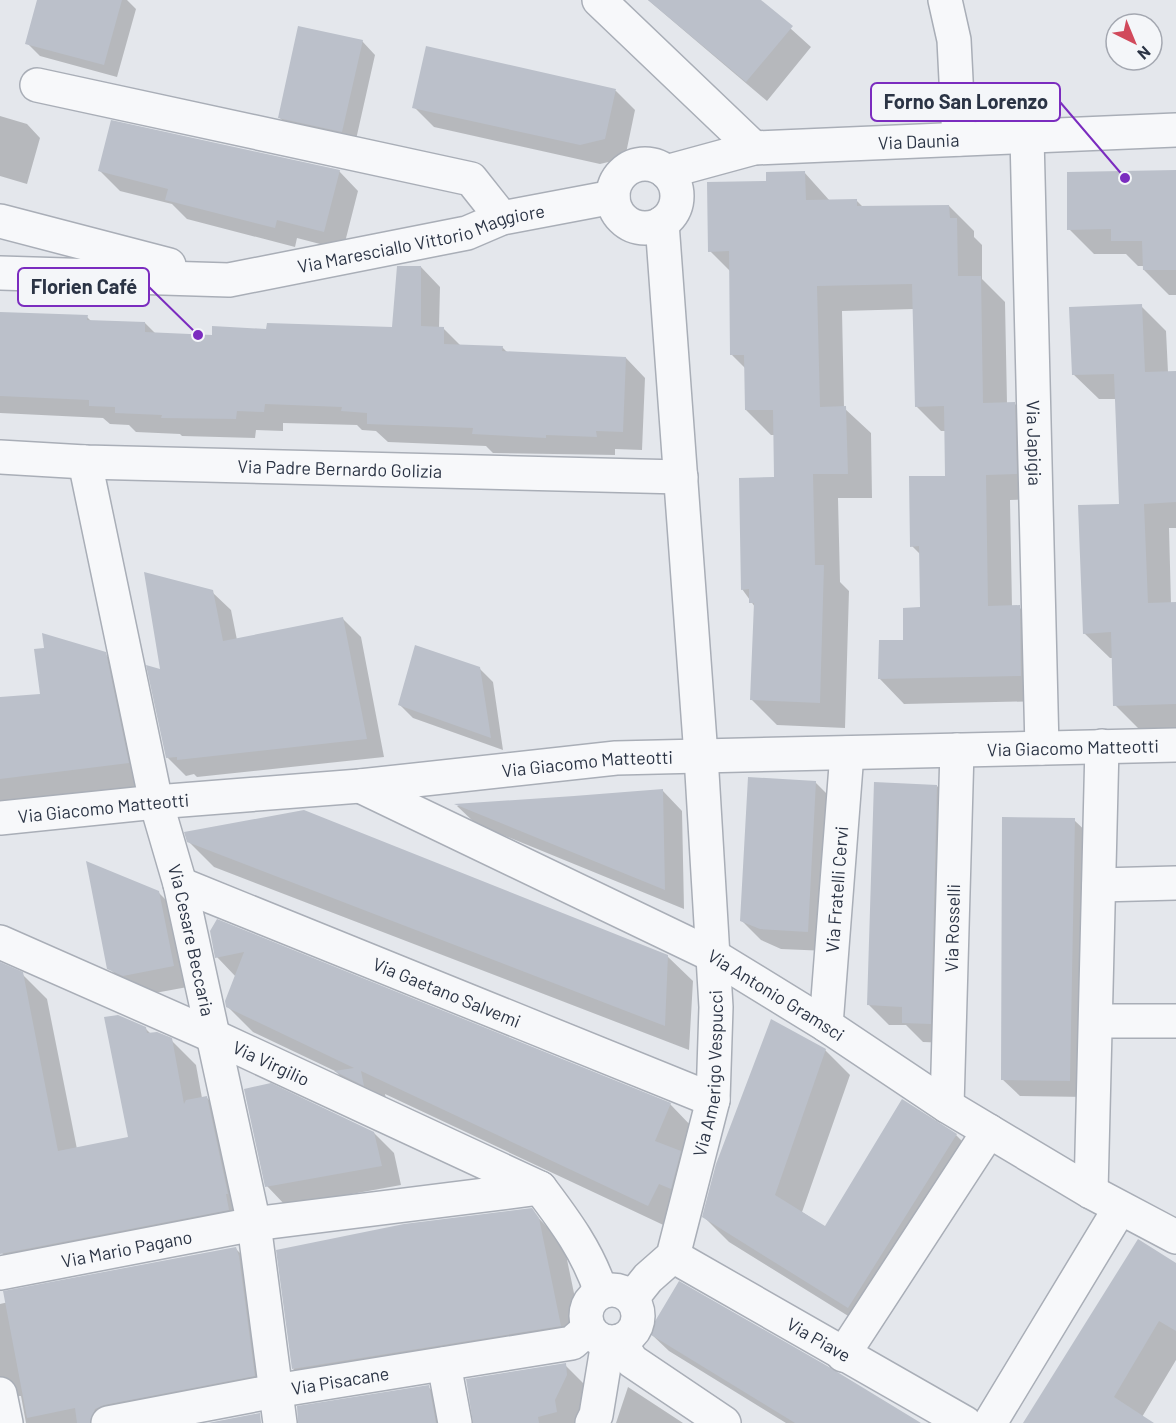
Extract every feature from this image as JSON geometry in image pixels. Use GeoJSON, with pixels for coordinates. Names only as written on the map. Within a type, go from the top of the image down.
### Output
{"type":"FeatureCollection","features":[{"type":"Feature","properties":{"kind":"street"},"geometry":{"type":"LineString","coordinates":[[599,0],[754,148]]}},
{"type":"Feature","properties":{"kind":"street"},"geometry":{"type":"LineString","coordinates":[[945,0],[954,40],[959,139]]}},
{"type":"Feature","properties":{"kind":"street"},"geometry":{"type":"LineString","coordinates":[[37,85],[471,179],[502,218]]}},
{"type":"Feature","properties":{"kind":"street","name":"Via Daunia"},"geometry":{"type":"LineString","coordinates":[[666,172],[754,148],[1176,130]]}},
{"type":"Feature","properties":{"kind":"street","name":"Via Japigia"},"geometry":{"type":"LineString","coordinates":[[1027,137],[1042,748]]}},
{"type":"Feature","properties":{"kind":"street"},"geometry":{"type":"LineString","coordinates":[[647,164],[666,172],[672,179],[677,198],[675,208],[662,224],[643,228],[626,222],[615,206],[613,197],[615,186],[627,170],[647,164]]}},
{"type":"Feature","properties":{"kind":"street","name":"Via Maresciallo Vittorio Maggiore"},"geometry":{"type":"LineString","coordinates":[[0,273],[229,280],[467,233],[502,218],[613,197]]}},
{"type":"Feature","properties":{"kind":"street","name":"Via Maresciallo Vittorio Maggiore"},"geometry":{"type":"LineString","coordinates":[[0,221],[229,280]]}},
{"type":"Feature","properties":{"kind":"street","name":"Via Amerigo Vespucci"},"geometry":{"type":"LineString","coordinates":[[662,224],[701,756],[716,1007],[713,1100],[673,1256]]}},
{"type":"Feature","properties":{"kind":"street","name":"Via Padre Bernardo Golizia"},"geometry":{"type":"LineString","coordinates":[[0,457],[85,462],[681,477]]}},
{"type":"Feature","properties":{"kind":"street","name":"Via Cesare Beccaria"},"geometry":{"type":"LineString","coordinates":[[85,462],[156,802],[180,884],[254,1224],[280,1423]]}},
{"type":"Feature","properties":{"kind":"street","name":"Via Giacomo Matteotti"},"geometry":{"type":"LineString","coordinates":[[0,819],[156,802],[360,786],[616,758],[1176,745]]}},
{"type":"Feature","properties":{"kind":"street"},"geometry":{"type":"LineString","coordinates":[[1091,1192],[1102,746]]}},
{"type":"Feature","properties":{"kind":"street","name":"Via Rosselli"},"geometry":{"type":"LineString","coordinates":[[947,1106],[957,750]]}},
{"type":"Feature","properties":{"kind":"street","name":"Via Fratelli Cervi"},"geometry":{"type":"LineString","coordinates":[[826,1025],[847,753]]}},
{"type":"Feature","properties":{"kind":"street","name":"Via Antonio Gramsci"},"geometry":{"type":"LineString","coordinates":[[360,786],[712,955],[826,1025],[947,1106],[1091,1192],[1176,1237]]}},
{"type":"Feature","properties":{"kind":"street"},"geometry":{"type":"LineString","coordinates":[[1099,885],[1176,883]]}},
{"type":"Feature","properties":{"kind":"street","name":"Via Gaetano Salvemi"},"geometry":{"type":"LineString","coordinates":[[180,884],[713,1100]]}},
{"type":"Feature","properties":{"kind":"street","name":"Via Virgilio"},"geometry":{"type":"LineString","coordinates":[[0,942],[213,1036],[540,1188]]}},
{"type":"Feature","properties":{"kind":"street"},"geometry":{"type":"LineString","coordinates":[[1096,1021],[1176,1021]]}},
{"type":"Feature","properties":{"kind":"street"},"geometry":{"type":"LineString","coordinates":[[843,1355],[989,1131]]}},
{"type":"Feature","properties":{"kind":"street"},"geometry":{"type":"LineString","coordinates":[[540,1188],[570,1227],[593,1268],[601,1292]]}},
{"type":"Feature","properties":{"kind":"street","name":"Via Mario Pagano"},"geometry":{"type":"LineString","coordinates":[[0,1273],[254,1224],[540,1188]]}},
{"type":"Feature","properties":{"kind":"street"},"geometry":{"type":"LineString","coordinates":[[990,1423],[1120,1208]]}},
{"type":"Feature","properties":{"kind":"street"},"geometry":{"type":"LineString","coordinates":[[632,1298],[648,1278],[673,1256]]}},
{"type":"Feature","properties":{"kind":"street","name":"Via Piave"},"geometry":{"type":"LineString","coordinates":[[673,1256],[965,1423]]}},
{"type":"Feature","properties":{"kind":"street"},"geometry":{"type":"LineString","coordinates":[[597,1339],[627,1338],[638,1324],[638,1306],[632,1298],[618,1290],[601,1292],[588,1304],[586,1320],[597,1339],[724,1423]]}},
{"type":"Feature","properties":{"kind":"street"},"geometry":{"type":"LineString","coordinates":[[592,1423],[596,1415],[597,1339]]}},
{"type":"Feature","properties":{"kind":"street","name":"Via Pisacane"},"geometry":{"type":"LineString","coordinates":[[108,1423],[275,1391],[597,1339]]}},
{"type":"Feature","properties":{"kind":"street"},"geometry":{"type":"LineString","coordinates":[[444,1364],[455,1423]]}},
{"type":"Feature","properties":{"kind":"street"},"geometry":{"type":"LineString","coordinates":[[0,1394],[6,1423]]}},
{"type":"Feature","properties":{"kind":"building"},"geometry":{"type":"Polygon","coordinates":[[[37,0],[122,0],[104,65],[25,44],[37,0]]]}},
{"type":"Feature","properties":{"kind":"building"},"geometry":{"type":"Polygon","coordinates":[[[648,0],[761,0],[793,26],[746,82],[648,0]]]}},
{"type":"Feature","properties":{"kind":"building"},"geometry":{"type":"Polygon","coordinates":[[[298,26],[363,40],[342,132],[278,118],[298,26]]]}},
{"type":"Feature","properties":{"kind":"building"},"geometry":{"type":"Polygon","coordinates":[[[426,46],[616,89],[605,139],[580,145],[412,108],[426,46]]]}},
{"type":"Feature","properties":{"kind":"building"},"geometry":{"type":"Polygon","coordinates":[[[111,120],[340,170],[324,232],[277,220],[275,228],[165,200],[168,189],[98,171],[111,120]]]}},
{"type":"Feature","properties":{"kind":"building"},"geometry":{"type":"Polygon","coordinates":[[[1176,170],[1176,270],[1143,270],[1142,241],[1111,241],[1111,229],[1067,230],[1067,172],[1176,170]]]}},
{"type":"Feature","properties":{"kind":"building"},"geometry":{"type":"Polygon","coordinates":[[[805,171],[806,200],[857,199],[857,206],[949,205],[950,218],[957,218],[958,276],[981,276],[983,403],[1015,402],[1017,474],[986,475],[988,606],[1020,605],[1021,676],[878,679],[879,640],[903,640],[903,608],[920,607],[919,546],[910,547],[909,476],[945,476],[944,406],[915,407],[912,284],[817,286],[820,407],[846,406],[848,474],[813,474],[815,565],[824,565],[820,703],[750,700],[754,603],[749,603],[749,589],[741,590],[739,478],[774,477],[773,410],[745,410],[744,355],[730,355],[729,251],[708,252],[707,182],[766,181],[766,172],[805,171]]]}},
{"type":"Feature","properties":{"kind":"building"},"geometry":{"type":"Polygon","coordinates":[[[397,266],[421,266],[421,326],[444,327],[444,344],[503,346],[502,351],[626,357],[623,432],[596,431],[597,437],[546,435],[546,438],[472,434],[473,428],[367,424],[367,413],[341,411],[342,407],[265,404],[264,412],[237,411],[236,419],[161,418],[162,415],[115,413],[115,407],[89,406],[89,400],[0,396],[0,312],[88,315],[87,320],[145,322],[145,332],[212,335],[212,326],[266,329],[267,323],[392,327],[397,266]]]}},
{"type":"Feature","properties":{"kind":"building"},"geometry":{"type":"Polygon","coordinates":[[[1142,304],[1145,372],[1176,371],[1176,502],[1144,504],[1148,603],[1176,602],[1176,704],[1113,706],[1111,632],[1083,634],[1078,505],[1119,504],[1114,374],[1072,375],[1069,307],[1142,304]]]}},
{"type":"Feature","properties":{"kind":"building"},"geometry":{"type":"Polygon","coordinates":[[[144,572],[213,590],[223,641],[343,617],[367,739],[177,760],[177,757],[166,758],[146,665],[160,669],[144,572]]]}},
{"type":"Feature","properties":{"kind":"building"},"geometry":{"type":"Polygon","coordinates":[[[42,633],[106,652],[129,763],[0,779],[0,697],[40,694],[34,649],[44,648],[42,633]]]}},
{"type":"Feature","properties":{"kind":"building"},"geometry":{"type":"Polygon","coordinates":[[[415,645],[480,667],[491,738],[398,705],[415,645]]]}},
{"type":"Feature","properties":{"kind":"building"},"geometry":{"type":"Polygon","coordinates":[[[748,777],[816,781],[808,932],[760,929],[740,921],[748,777]]]}},
{"type":"Feature","properties":{"kind":"building"},"geometry":{"type":"Polygon","coordinates":[[[874,782],[937,785],[931,1024],[902,1023],[902,1007],[867,1005],[874,782]]]}},
{"type":"Feature","properties":{"kind":"building"},"geometry":{"type":"Polygon","coordinates":[[[663,789],[665,890],[454,804],[574,796],[663,789]]]}},
{"type":"Feature","properties":{"kind":"building"},"geometry":{"type":"Polygon","coordinates":[[[304,810],[668,955],[665,1026],[187,842],[184,832],[304,810]]]}},
{"type":"Feature","properties":{"kind":"building"},"geometry":{"type":"Polygon","coordinates":[[[1002,817],[1075,818],[1070,1081],[1001,1080],[1002,817]]]}},
{"type":"Feature","properties":{"kind":"building"},"geometry":{"type":"Polygon","coordinates":[[[86,861],[159,891],[174,966],[123,976],[107,969],[86,861]]]}},
{"type":"Feature","properties":{"kind":"building"},"geometry":{"type":"Polygon","coordinates":[[[217,919],[671,1103],[655,1141],[681,1151],[671,1189],[659,1184],[648,1206],[361,1071],[364,1086],[334,1071],[354,1068],[226,1007],[225,1001],[244,952],[215,958],[210,931],[217,919]]]}},
{"type":"Feature","properties":{"kind":"building"},"geometry":{"type":"Polygon","coordinates":[[[0,962],[23,972],[58,1151],[128,1137],[104,1017],[118,1015],[146,1027],[147,1033],[157,1032],[172,1038],[184,1104],[186,1100],[207,1096],[228,1194],[226,1194],[229,1210],[0,1254],[0,962]]]}},
{"type":"Feature","properties":{"kind":"building"},"geometry":{"type":"Polygon","coordinates":[[[771,1019],[826,1049],[775,1195],[825,1226],[902,1099],[957,1134],[848,1308],[702,1217],[716,1164],[771,1019]]]}},
{"type":"Feature","properties":{"kind":"building"},"geometry":{"type":"Polygon","coordinates":[[[271,1083],[374,1132],[382,1166],[265,1187],[244,1089],[271,1083]]]}},
{"type":"Feature","properties":{"kind":"building"},"geometry":{"type":"Polygon","coordinates":[[[532,1208],[539,1218],[561,1326],[292,1369],[276,1250],[404,1224],[532,1208]]]}},
{"type":"Feature","properties":{"kind":"building"},"geometry":{"type":"Polygon","coordinates":[[[1138,1239],[1176,1263],[1176,1331],[1159,1321],[1114,1397],[1154,1423],[1023,1423],[1138,1239]]]}},
{"type":"Feature","properties":{"kind":"building"},"geometry":{"type":"Polygon","coordinates":[[[236,1247],[255,1376],[104,1405],[95,1409],[90,1423],[77,1423],[75,1408],[27,1418],[3,1291],[236,1247]]]}},
{"type":"Feature","properties":{"kind":"building"},"geometry":{"type":"Polygon","coordinates":[[[679,1281],[921,1423],[795,1423],[648,1333],[679,1281]]]}},
{"type":"Feature","properties":{"kind":"building"},"geometry":{"type":"Polygon","coordinates":[[[566,1363],[567,1375],[555,1400],[557,1412],[538,1417],[539,1423],[473,1423],[466,1379],[566,1363]]]}},
{"type":"Feature","properties":{"kind":"building"},"geometry":{"type":"Polygon","coordinates":[[[429,1385],[436,1423],[298,1423],[297,1406],[429,1385]]]}},
{"type":"Feature","properties":{"kind":"building"},"geometry":{"type":"Polygon","coordinates":[[[260,1413],[261,1423],[208,1423],[260,1413]]]}},
{"type":"Feature","properties":{"kind":"place","name":"Forno San Lorenzo"},"geometry":{"type":"Point","coordinates":[1125,178]}},
{"type":"Feature","properties":{"kind":"place","name":"Florien Café"},"geometry":{"type":"Point","coordinates":[198,335]}}]}
